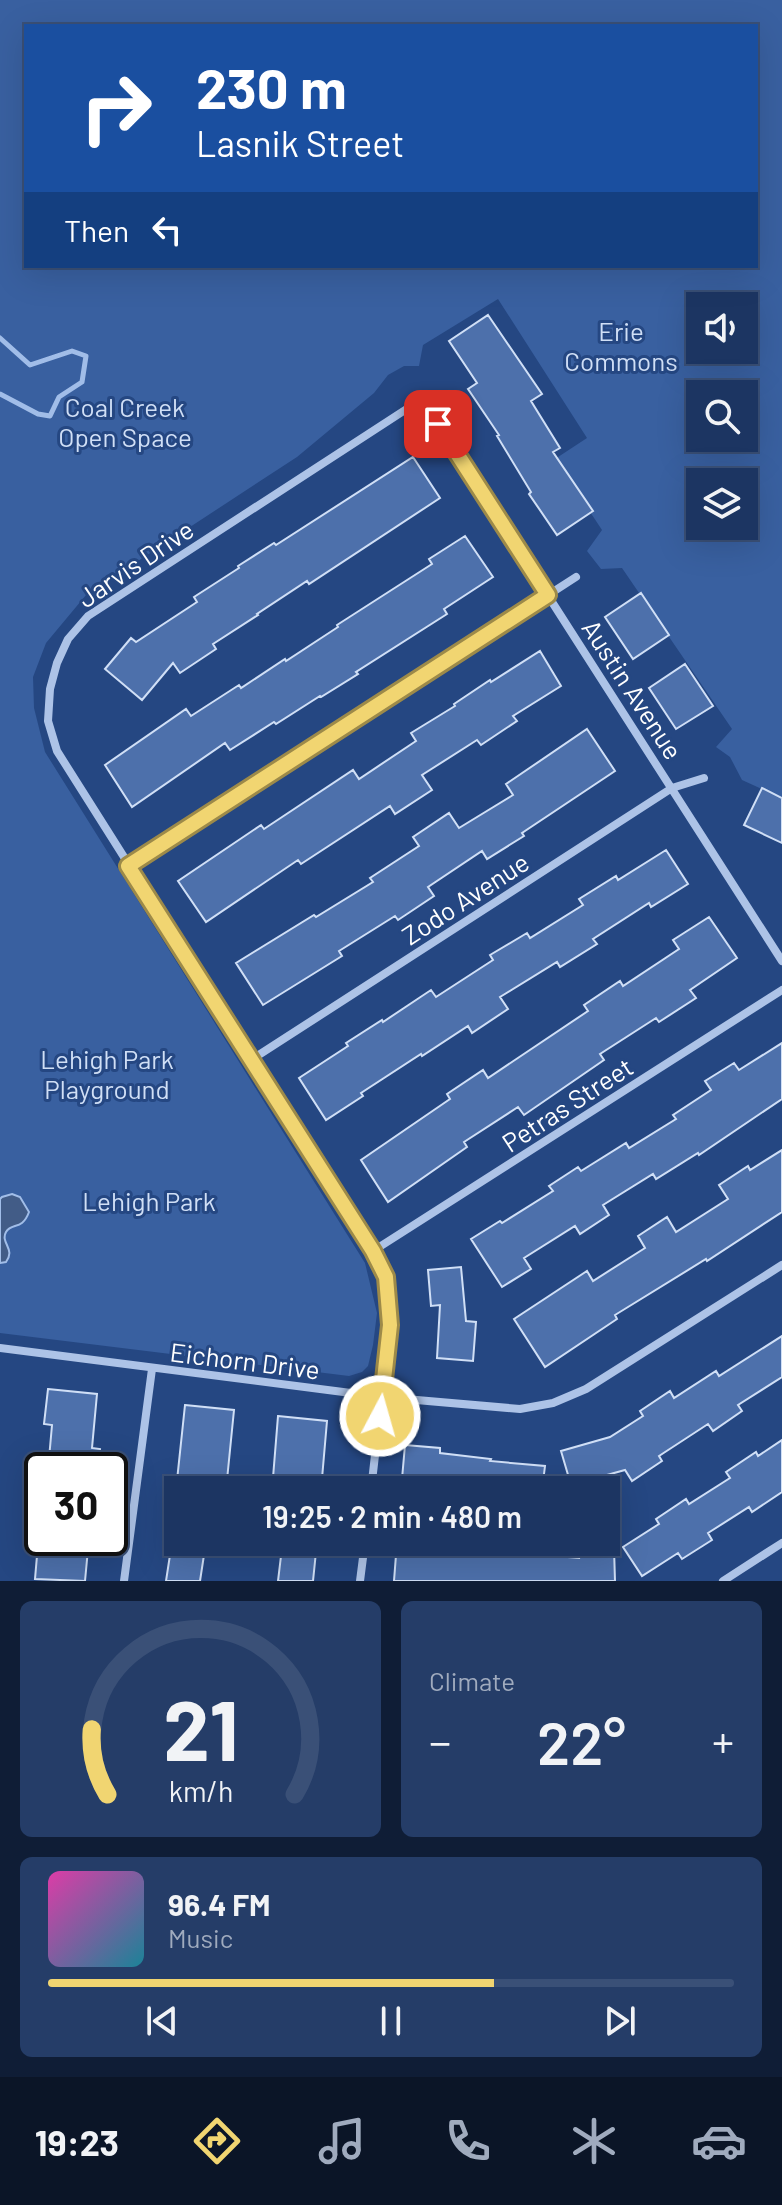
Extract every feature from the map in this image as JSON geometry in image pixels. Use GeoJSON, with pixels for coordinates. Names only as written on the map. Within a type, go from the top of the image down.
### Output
{"type":"FeatureCollection","features":[{"type":"Feature","properties":{"kind":"street","name":"Austin Avenue"},"geometry":{"type":"LineString","coordinates":[[422,399],[782,961]]}},
{"type":"Feature","properties":{"kind":"street","name":"Jarvis Drive"},"geometry":{"type":"LineString","coordinates":[[373,1476],[390,1325],[386,1277],[373,1251],[57,751],[48,721],[50,689],[57,663],[68,639],[88,616],[422,399]]}},
{"type":"Feature","properties":{"kind":"street"},"geometry":{"type":"LineString","coordinates":[[128,866],[576,577]]}},
{"type":"Feature","properties":{"kind":"street","name":"Zodo Avenue"},"geometry":{"type":"LineString","coordinates":[[251,1060],[672,788],[704,778]]}},
{"type":"Feature","properties":{"kind":"street","name":"Petras Street"},"geometry":{"type":"LineString","coordinates":[[373,1251],[782,990]]}},
{"type":"Feature","properties":{"kind":"street","name":"Eichorn Drive"},"geometry":{"type":"LineString","coordinates":[[0,1348],[382,1397],[520,1409],[553,1403],[586,1389],[782,1265]]}},
{"type":"Feature","properties":{"kind":"street"},"geometry":{"type":"LineString","coordinates":[[124,1581],[152,1369]]}},
{"type":"Feature","properties":{"kind":"street"},"geometry":{"type":"LineString","coordinates":[[723,1581],[782,1543]]}},
{"type":"Feature","properties":{"kind":"street"},"geometry":{"type":"LineString","coordinates":[[360,1581],[363,1556]]}},
{"type":"Feature","properties":{"kind":"green space"},"geometry":{"type":"Polygon","coordinates":[[[0,0],[782,0],[782,798],[742,780],[730,757],[716,747],[732,729],[622,568],[601,569],[587,551],[602,530],[555,459],[587,438],[498,299],[423,345],[419,366],[404,366],[388,375],[374,393],[297,457],[86,595],[46,643],[33,677],[34,708],[45,752],[365,1263],[377,1313],[368,1366],[362,1372],[349,1376],[0,1333],[0,0]]]}},
{"type":"Feature","properties":{"kind":"shaded area"},"geometry":{"type":"Polygon","coordinates":[[[12,1194],[20,1197],[29,1212],[23,1222],[6,1232],[9,1257],[6,1262],[0,1263],[0,1199],[12,1194]]]}},
{"type":"Feature","properties":{"kind":"building"},"geometry":{"type":"Polygon","coordinates":[[[488,315],[542,394],[531,401],[560,448],[553,452],[593,511],[557,535],[529,494],[531,492],[499,435],[468,389],[477,383],[449,341],[488,315]]]}},
{"type":"Feature","properties":{"kind":"building"},"geometry":{"type":"Polygon","coordinates":[[[413,457],[440,498],[309,584],[307,581],[257,614],[213,644],[216,649],[180,673],[173,663],[142,700],[105,669],[131,638],[136,642],[197,602],[194,597],[238,566],[413,457]]]}},
{"type":"Feature","properties":{"kind":"building"},"geometry":{"type":"Polygon","coordinates":[[[465,536],[493,577],[444,609],[447,614],[356,672],[358,674],[230,750],[225,743],[132,807],[105,765],[186,709],[191,716],[239,685],[241,688],[286,661],[432,564],[429,559],[465,536]]]}},
{"type":"Feature","properties":{"kind":"building"},"geometry":{"type":"Polygon","coordinates":[[[641,593],[669,635],[633,659],[605,617],[641,593]]]}},
{"type":"Feature","properties":{"kind":"building"},"geometry":{"type":"Polygon","coordinates":[[[540,651],[561,686],[513,716],[517,721],[481,745],[477,740],[422,775],[432,790],[395,814],[390,806],[301,864],[298,860],[206,922],[178,881],[261,825],[264,829],[353,770],[359,779],[416,741],[411,733],[540,651]]]}},
{"type":"Feature","properties":{"kind":"building"},"geometry":{"type":"Polygon","coordinates":[[[685,664],[713,706],[676,729],[649,688],[685,664]]]}},
{"type":"Feature","properties":{"kind":"building"},"geometry":{"type":"Polygon","coordinates":[[[587,729],[615,771],[487,859],[482,851],[428,887],[434,896],[398,920],[395,916],[339,951],[342,956],[263,1005],[236,963],[373,882],[370,878],[419,846],[413,837],[449,813],[459,828],[513,795],[506,784],[587,729]]]}},
{"type":"Feature","properties":{"kind":"building"},"geometry":{"type":"Polygon","coordinates":[[[762,788],[782,798],[782,843],[744,825],[762,788]]]}},
{"type":"Feature","properties":{"kind":"building"},"geometry":{"type":"Polygon","coordinates":[[[666,850],[688,884],[651,907],[649,903],[593,939],[597,944],[560,967],[557,962],[500,997],[508,1009],[472,1033],[468,1026],[421,1054],[326,1120],[299,1078],[382,1020],[431,990],[436,997],[493,960],[490,955],[527,933],[530,938],[583,905],[579,899],[616,876],[618,880],[666,850]]]}},
{"type":"Feature","properties":{"kind":"building"},"geometry":{"type":"Polygon","coordinates":[[[709,917],[737,958],[690,990],[696,998],[659,1022],[656,1018],[600,1054],[604,1060],[524,1115],[518,1107],[464,1142],[467,1147],[388,1202],[361,1160],[450,1099],[447,1094],[483,1070],[488,1078],[588,1011],[584,1005],[620,981],[623,986],[679,949],[673,940],[709,917]]]}},
{"type":"Feature","properties":{"kind":"building"},"geometry":{"type":"Polygon","coordinates":[[[782,1043],[782,1099],[699,1155],[656,1179],[653,1174],[603,1205],[609,1215],[580,1234],[575,1226],[524,1258],[531,1269],[502,1287],[471,1239],[553,1191],[549,1186],[578,1167],[581,1171],[626,1143],[629,1148],[676,1119],[673,1115],[711,1090],[705,1081],[734,1063],[739,1070],[782,1043]]]}},
{"type":"Feature","properties":{"kind":"building"},"geometry":{"type":"Polygon","coordinates":[[[782,1150],[782,1212],[615,1315],[617,1319],[545,1367],[514,1319],[587,1271],[593,1281],[645,1248],[638,1236],[667,1217],[676,1232],[728,1199],[719,1185],[748,1166],[750,1170],[782,1150]]]}},
{"type":"Feature","properties":{"kind":"building"},"geometry":{"type":"Polygon","coordinates":[[[461,1267],[466,1321],[476,1322],[473,1361],[437,1358],[440,1305],[431,1306],[428,1270],[461,1267]]]}},
{"type":"Feature","properties":{"kind":"building"},"geometry":{"type":"Polygon","coordinates":[[[782,1336],[782,1377],[738,1405],[742,1411],[713,1431],[708,1424],[659,1456],[662,1461],[632,1481],[625,1470],[603,1476],[568,1476],[561,1451],[610,1437],[643,1416],[640,1411],[670,1391],[674,1398],[716,1371],[719,1376],[782,1336]]]}},
{"type":"Feature","properties":{"kind":"building"},"geometry":{"type":"Polygon","coordinates":[[[48,1389],[97,1394],[92,1448],[100,1449],[100,1452],[50,1452],[52,1425],[44,1424],[48,1389]]]}},
{"type":"Feature","properties":{"kind":"building"},"geometry":{"type":"Polygon","coordinates":[[[185,1405],[234,1410],[227,1476],[177,1476],[185,1405]]]}},
{"type":"Feature","properties":{"kind":"building"},"geometry":{"type":"Polygon","coordinates":[[[278,1416],[327,1421],[322,1476],[273,1476],[278,1416]]]}},
{"type":"Feature","properties":{"kind":"building"},"geometry":{"type":"Polygon","coordinates":[[[782,1440],[782,1492],[752,1512],[749,1507],[708,1533],[712,1540],[682,1559],[678,1553],[642,1576],[623,1547],[659,1524],[656,1519],[686,1499],[689,1504],[730,1478],[726,1472],[756,1452],[758,1456],[782,1440]]]}},
{"type":"Feature","properties":{"kind":"building"},"geometry":{"type":"Polygon","coordinates":[[[405,1445],[440,1448],[440,1453],[490,1461],[545,1466],[544,1476],[402,1476],[405,1445]]]}},
{"type":"Feature","properties":{"kind":"building"},"geometry":{"type":"Polygon","coordinates":[[[37,1556],[87,1556],[85,1581],[35,1579],[37,1556]]]}},
{"type":"Feature","properties":{"kind":"building"},"geometry":{"type":"Polygon","coordinates":[[[170,1556],[204,1556],[200,1581],[166,1581],[170,1556]]]}},
{"type":"Feature","properties":{"kind":"building"},"geometry":{"type":"Polygon","coordinates":[[[281,1556],[316,1556],[313,1581],[278,1581],[281,1556]]]}},
{"type":"Feature","properties":{"kind":"building"},"geometry":{"type":"Polygon","coordinates":[[[396,1556],[614,1556],[615,1581],[394,1581],[396,1556]]]}},
{"type":"Feature","properties":{"kind":"waterway"},"geometry":{"type":"LineString","coordinates":[[0,338],[30,365],[72,351],[86,356],[82,382],[59,397],[50,416],[38,414],[0,394]]}},
{"type":"Feature","properties":{"kind":"route"},"geometry":{"type":"LineString","coordinates":[[380,1416],[390,1325],[386,1277],[373,1251],[128,866],[548,595],[438,424]]}},
{"type":"Feature","properties":{"kind":"park label","name":"Erie Commons"},"geometry":{"type":"Point","coordinates":[621,345]}},
{"type":"Feature","properties":{"kind":"park label","name":"Coal Creek Open Space"},"geometry":{"type":"Point","coordinates":[125,421]}},
{"type":"Feature","properties":{"kind":"park label","name":"Lehigh Park Playground"},"geometry":{"type":"Point","coordinates":[107,1073]}},
{"type":"Feature","properties":{"kind":"park label","name":"Lehigh Park"},"geometry":{"type":"Point","coordinates":[149,1200]}}]}
